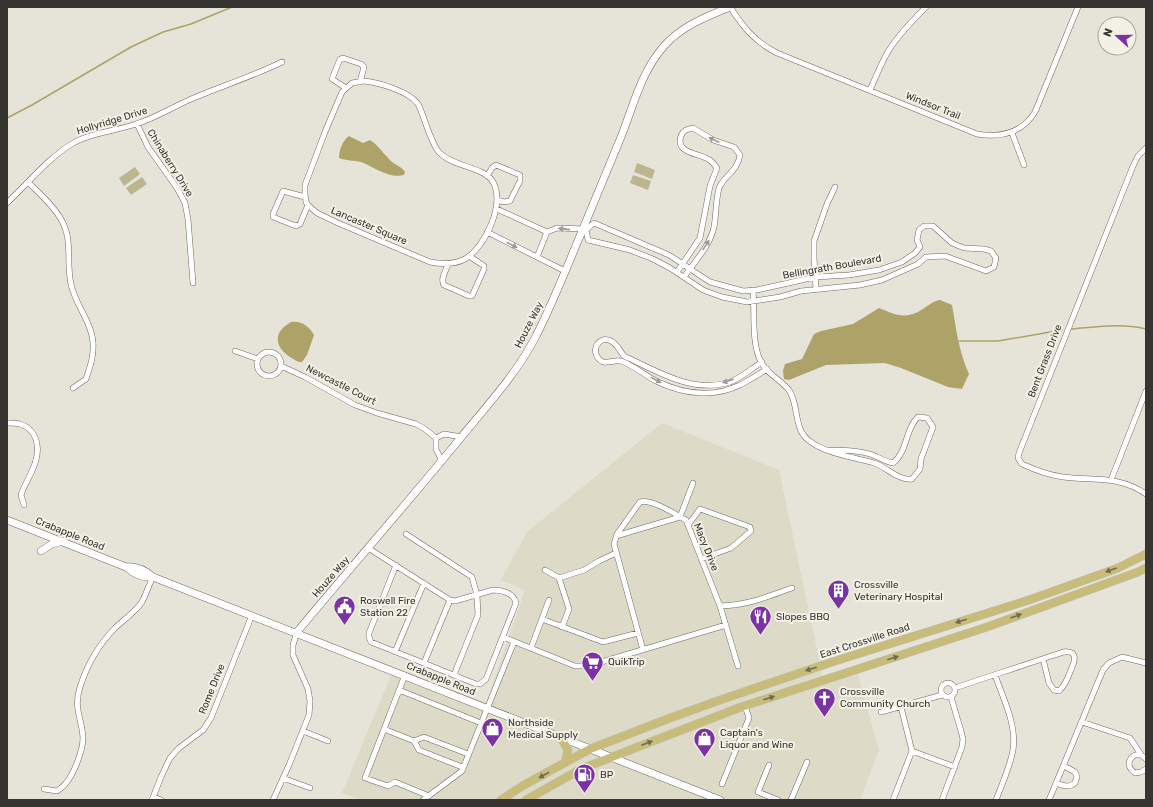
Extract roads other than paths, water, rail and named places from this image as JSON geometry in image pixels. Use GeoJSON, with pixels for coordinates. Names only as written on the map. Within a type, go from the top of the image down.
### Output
{"type":"FeatureCollection","features":[{"type":"Feature","properties":{"kind":"main road","name":"East Crossville Road"},"geometry":{"type":"LineString","coordinates":[[501,800],[524,785],[590,749],[723,699],[1087,580],[1118,568],[1146,554]]}},
{"type":"Feature","properties":{"kind":"main road"},"geometry":{"type":"LineString","coordinates":[[526,800],[581,769],[745,706],[987,627],[1146,568]]}},
{"type":"Feature","properties":{"kind":"main road"},"geometry":{"type":"LineString","coordinates":[[561,738],[568,750],[565,763]]}},
{"type":"Feature","properties":{"kind":"street","name":"Windsor Trail"},"geometry":{"type":"LineString","coordinates":[[730,7],[748,33],[766,47],[977,134],[997,135],[1012,133]]}},
{"type":"Feature","properties":{"kind":"street","name":"Houze Way"},"geometry":{"type":"LineString","coordinates":[[297,632],[462,437],[520,363],[534,340],[584,229],[625,128],[642,81],[653,60],[664,46],[682,30],[701,18],[730,7]]}},
{"type":"Feature","properties":{"kind":"street"},"geometry":{"type":"LineString","coordinates":[[870,90],[882,63],[896,40],[926,7]]}},
{"type":"Feature","properties":{"kind":"street"},"geometry":{"type":"LineString","coordinates":[[1024,165],[1012,133],[1026,124],[1036,112],[1078,7]]}},
{"type":"Feature","properties":{"kind":"street"},"geometry":{"type":"LineString","coordinates":[[346,88],[334,82],[332,79],[340,59],[343,58],[361,64],[364,67],[360,82]]}},
{"type":"Feature","properties":{"kind":"street","name":"Hollyridge Drive"},"geometry":{"type":"LineString","coordinates":[[7,203],[55,155],[75,142],[96,134],[137,124],[188,100],[261,72],[282,62]]}},
{"type":"Feature","properties":{"kind":"street"},"geometry":{"type":"LineString","coordinates":[[305,197],[283,191],[272,214],[273,217],[296,226],[300,224],[308,205],[305,197],[305,185],[342,92],[352,83],[370,82],[409,95],[415,100],[439,153],[446,158],[487,176],[496,165],[520,175],[520,181],[510,201],[504,202],[497,200]]}},
{"type":"Feature","properties":{"kind":"street","name":"Chinaberry Drive"},"geometry":{"type":"LineString","coordinates":[[137,124],[148,147],[177,188],[185,203],[188,219],[193,283]]}},
{"type":"Feature","properties":{"kind":"street"},"geometry":{"type":"LineString","coordinates":[[677,272],[700,238],[710,186],[717,168],[710,159],[685,151],[681,146],[681,133],[688,129],[695,129],[713,140],[734,148],[740,155],[738,163],[732,173],[720,187],[710,241],[684,277]]}},
{"type":"Feature","properties":{"kind":"street","name":"Bent Grass Drive"},"geometry":{"type":"LineString","coordinates":[[1146,148],[1138,156],[1133,166],[1088,276],[1018,458],[1022,464],[1047,474],[1063,477],[1111,480],[1131,486],[1146,494]]}},
{"type":"Feature","properties":{"kind":"street","name":"Lancaster Square"},"geometry":{"type":"LineString","coordinates":[[308,205],[317,213],[430,262],[448,264],[469,256],[487,232],[497,209],[497,192],[491,180],[487,176]]}},
{"type":"Feature","properties":{"kind":"street"},"geometry":{"type":"LineString","coordinates":[[28,182],[57,212],[63,222],[69,245],[69,270],[71,284],[76,299],[90,328],[93,342],[92,360],[86,379],[73,388]]}},
{"type":"Feature","properties":{"kind":"street"},"geometry":{"type":"LineString","coordinates":[[816,289],[813,247],[814,241],[834,187]]}},
{"type":"Feature","properties":{"kind":"street"},"geometry":{"type":"LineString","coordinates":[[497,209],[547,232]]}},
{"type":"Feature","properties":{"kind":"street","name":"Bellingrath Boulevard"},"geometry":{"type":"LineString","coordinates":[[594,223],[634,240],[669,255],[710,282],[743,291],[815,277],[849,275],[879,270],[902,262],[915,254],[920,247],[917,240],[919,230],[924,226],[933,226],[952,243],[964,248],[991,250],[996,258],[994,267],[986,271],[945,256],[926,257],[911,268],[882,280],[860,285],[816,289],[747,302],[722,297],[703,290],[677,272],[653,259],[630,250],[588,240],[584,229],[594,223]]}},
{"type":"Feature","properties":{"kind":"street"},"geometry":{"type":"LineString","coordinates":[[704,223],[714,224]]}},
{"type":"Feature","properties":{"kind":"street"},"geometry":{"type":"LineString","coordinates":[[537,256],[547,232],[557,228],[572,230],[584,229]]}},
{"type":"Feature","properties":{"kind":"street"},"geometry":{"type":"LineString","coordinates":[[487,232],[565,271]]}},
{"type":"Feature","properties":{"kind":"street"},"geometry":{"type":"LineString","coordinates":[[630,250],[634,240]]}},
{"type":"Feature","properties":{"kind":"street"},"geometry":{"type":"LineString","coordinates":[[448,264],[442,279],[442,283],[472,296],[484,266],[469,256]]}},
{"type":"Feature","properties":{"kind":"street"},"geometry":{"type":"LineString","coordinates":[[907,258],[911,268]]}},
{"type":"Feature","properties":{"kind":"street"},"geometry":{"type":"LineString","coordinates":[[722,297],[724,286]]}},
{"type":"Feature","properties":{"kind":"street"},"geometry":{"type":"LineString","coordinates":[[753,290],[755,336],[758,352],[767,370],[788,390],[795,404],[801,431],[807,438],[826,450],[882,466],[906,480],[912,479],[920,469],[921,459],[933,427],[927,418],[918,417],[912,422],[904,448],[898,459],[893,463],[873,455],[857,451],[826,450]]}},
{"type":"Feature","properties":{"kind":"street"},"geometry":{"type":"LineString","coordinates":[[762,362],[742,376],[730,382],[706,385],[692,384],[675,380],[624,356],[615,344],[609,340],[602,340],[596,346],[595,353],[599,360],[607,362],[622,361],[656,381],[672,388],[695,393],[723,391],[739,385],[767,370]]}},
{"type":"Feature","properties":{"kind":"street"},"geometry":{"type":"LineString","coordinates":[[235,351],[258,359]]}},
{"type":"Feature","properties":{"kind":"street"},"geometry":{"type":"LineString","coordinates":[[271,351],[278,355],[281,362],[280,370],[273,375],[265,376],[257,367],[258,359],[263,353],[271,351]]}},
{"type":"Feature","properties":{"kind":"street"},"geometry":{"type":"LineString","coordinates":[[622,361],[624,356]]}},
{"type":"Feature","properties":{"kind":"street","name":"Newcastle Court"},"geometry":{"type":"LineString","coordinates":[[281,366],[305,377],[355,405],[416,424],[426,429],[436,438]]}},
{"type":"Feature","properties":{"kind":"street"},"geometry":{"type":"LineString","coordinates":[[672,388],[675,380]]}},
{"type":"Feature","properties":{"kind":"street"},"geometry":{"type":"LineString","coordinates":[[1111,480],[1146,391]]}},
{"type":"Feature","properties":{"kind":"street"},"geometry":{"type":"LineString","coordinates":[[7,423],[19,424],[26,427],[31,430],[37,440],[38,449],[36,460],[21,495],[24,505]]}},
{"type":"Feature","properties":{"kind":"street"},"geometry":{"type":"LineString","coordinates":[[442,461],[436,449],[436,438],[444,434],[462,437]]}},
{"type":"Feature","properties":{"kind":"street"},"geometry":{"type":"LineString","coordinates":[[643,650],[616,553],[614,544],[616,536],[680,517],[693,483]]}},
{"type":"Feature","properties":{"kind":"street","name":"Macy Drive"},"geometry":{"type":"LineString","coordinates":[[616,536],[640,502],[645,501],[672,512],[686,520],[720,606],[738,666]]}},
{"type":"Feature","properties":{"kind":"street"},"geometry":{"type":"LineString","coordinates":[[688,525],[700,509],[750,527],[751,531],[731,548],[701,559]]}},
{"type":"Feature","properties":{"kind":"street","name":"Crabapple Road"},"geometry":{"type":"LineString","coordinates":[[7,520],[126,567],[132,572],[145,578],[153,576],[720,800]]}},
{"type":"Feature","properties":{"kind":"street"},"geometry":{"type":"LineString","coordinates":[[406,534],[472,577],[477,595],[478,615],[454,675]]}},
{"type":"Feature","properties":{"kind":"street"},"geometry":{"type":"LineString","coordinates":[[41,551],[52,544],[63,541]]}},
{"type":"Feature","properties":{"kind":"street"},"geometry":{"type":"LineString","coordinates":[[368,548],[396,565],[450,600],[455,602],[492,590],[499,590],[511,595],[516,600],[516,604],[503,638],[484,682],[476,684],[371,642],[369,637],[396,565]]}},
{"type":"Feature","properties":{"kind":"street"},"geometry":{"type":"LineString","coordinates":[[559,578],[584,570],[616,553]]}},
{"type":"Feature","properties":{"kind":"street"},"geometry":{"type":"LineString","coordinates":[[545,570],[559,578],[569,609],[562,627]]}},
{"type":"Feature","properties":{"kind":"street"},"geometry":{"type":"LineString","coordinates":[[44,789],[57,791],[67,783],[74,771],[82,747],[82,737],[76,704],[87,669],[95,652],[115,628],[142,602],[153,576]]}},
{"type":"Feature","properties":{"kind":"street"},"geometry":{"type":"LineString","coordinates":[[395,652],[424,583]]}},
{"type":"Feature","properties":{"kind":"street"},"geometry":{"type":"LineString","coordinates":[[720,606],[737,606],[748,604],[792,588]]}},
{"type":"Feature","properties":{"kind":"street"},"geometry":{"type":"LineString","coordinates":[[424,663],[450,600]]}},
{"type":"Feature","properties":{"kind":"street"},"geometry":{"type":"LineString","coordinates":[[531,648],[549,600]]}},
{"type":"Feature","properties":{"kind":"street","name":"Rome Drive"},"geometry":{"type":"LineString","coordinates":[[153,799],[170,758],[179,748],[203,730],[211,718],[252,615]]}},
{"type":"Feature","properties":{"kind":"street"},"geometry":{"type":"LineString","coordinates":[[542,619],[603,642],[638,633]]}},
{"type":"Feature","properties":{"kind":"street"},"geometry":{"type":"LineString","coordinates":[[503,638],[575,666],[588,666],[726,625]]}},
{"type":"Feature","properties":{"kind":"street"},"geometry":{"type":"LineString","coordinates":[[273,800],[309,715],[310,701],[308,689],[305,679],[293,656],[293,645],[297,632]]}},
{"type":"Feature","properties":{"kind":"street"},"geometry":{"type":"LineString","coordinates":[[424,800],[462,771],[462,767],[514,642]]}},
{"type":"Feature","properties":{"kind":"street"},"geometry":{"type":"LineString","coordinates":[[955,688],[1067,651],[1072,653],[1074,656],[1074,662],[1063,688],[1059,691],[1054,690],[1050,684],[1043,659]]}},
{"type":"Feature","properties":{"kind":"street"},"geometry":{"type":"LineString","coordinates":[[1049,800],[1103,670],[1109,663],[1122,656],[1146,663]]}},
{"type":"Feature","properties":{"kind":"street"},"geometry":{"type":"LineString","coordinates":[[405,675],[365,778],[388,786],[395,782],[429,796]]}},
{"type":"Feature","properties":{"kind":"street"},"geometry":{"type":"LineString","coordinates":[[995,675],[1011,720],[1013,733],[1013,748],[1010,763],[996,800]]}},
{"type":"Feature","properties":{"kind":"street"},"geometry":{"type":"LineString","coordinates":[[944,684],[951,684],[955,688],[955,693],[951,697],[946,698],[942,695],[940,690],[944,684]]}},
{"type":"Feature","properties":{"kind":"street"},"geometry":{"type":"LineString","coordinates":[[399,690],[481,723]]}},
{"type":"Feature","properties":{"kind":"street"},"geometry":{"type":"LineString","coordinates":[[881,712],[942,695]]}},
{"type":"Feature","properties":{"kind":"street"},"geometry":{"type":"LineString","coordinates":[[942,800],[962,747],[963,739],[951,697]]}},
{"type":"Feature","properties":{"kind":"street"},"geometry":{"type":"LineString","coordinates":[[722,784],[748,718],[745,706]]}},
{"type":"Feature","properties":{"kind":"street"},"geometry":{"type":"LineString","coordinates":[[893,800],[912,751],[901,707]]}},
{"type":"Feature","properties":{"kind":"street"},"geometry":{"type":"LineString","coordinates":[[1082,722],[1130,738],[1144,757]]}},
{"type":"Feature","properties":{"kind":"street"},"geometry":{"type":"LineString","coordinates":[[384,729],[414,741],[419,750],[462,767]]}},
{"type":"Feature","properties":{"kind":"street"},"geometry":{"type":"LineString","coordinates":[[303,731],[328,741]]}},
{"type":"Feature","properties":{"kind":"street"},"geometry":{"type":"LineString","coordinates":[[414,741],[424,737],[468,754]]}},
{"type":"Feature","properties":{"kind":"street"},"geometry":{"type":"LineString","coordinates":[[912,751],[955,767]]}},
{"type":"Feature","properties":{"kind":"street"},"geometry":{"type":"LineString","coordinates":[[1144,757],[1134,756],[1130,760],[1129,765],[1135,772],[1141,772],[1146,769]]}},
{"type":"Feature","properties":{"kind":"street"},"geometry":{"type":"LineString","coordinates":[[791,800],[807,762]]}},
{"type":"Feature","properties":{"kind":"street"},"geometry":{"type":"LineString","coordinates":[[769,765],[758,792],[770,799],[778,800]]}},
{"type":"Feature","properties":{"kind":"street"},"geometry":{"type":"LineString","coordinates":[[1056,783],[1066,787],[1075,784],[1077,777],[1075,772],[1064,766]]}},
{"type":"Feature","properties":{"kind":"street"},"geometry":{"type":"LineString","coordinates":[[283,778],[310,788]]}},
{"type":"Feature","properties":{"kind":"street"},"geometry":{"type":"LineString","coordinates":[[153,799],[161,800]]}},
{"type":"Feature","properties":{"kind":"waterway"},"geometry":{"type":"LineString","coordinates":[[7,118],[131,47],[163,32],[191,24],[232,7]]}},
{"type":"Feature","properties":{"kind":"waterway"},"geometry":{"type":"LineString","coordinates":[[1072,329],[1118,326],[1146,329]]}},
{"type":"Feature","properties":{"kind":"waterway"},"geometry":{"type":"LineString","coordinates":[[959,341],[998,341],[1062,330]]}},
{"type":"Feature","properties":{"kind":"place","name":"Crossville Veterinary Hospital"},"geometry":{"type":"Point","coordinates":[838,610]}},
{"type":"Feature","properties":{"kind":"place","name":"Roswell Fire Station 22"},"geometry":{"type":"Point","coordinates":[345,626]}},
{"type":"Feature","properties":{"kind":"place","name":"Slopes BBQ"},"geometry":{"type":"Point","coordinates":[761,636]}},
{"type":"Feature","properties":{"kind":"place","name":"QuikTrip"},"geometry":{"type":"Point","coordinates":[593,682]}},
{"type":"Feature","properties":{"kind":"place","name":"Crossville Community Church"},"geometry":{"type":"Point","coordinates":[825,718]}},
{"type":"Feature","properties":{"kind":"place","name":"Northside Medical Supply"},"geometry":{"type":"Point","coordinates":[493,748]}},
{"type":"Feature","properties":{"kind":"place","name":"Captain's Liquor and Wine"},"geometry":{"type":"Point","coordinates":[704,758]}},
{"type":"Feature","properties":{"kind":"place","name":"BP"},"geometry":{"type":"Point","coordinates":[584,794]}}]}
